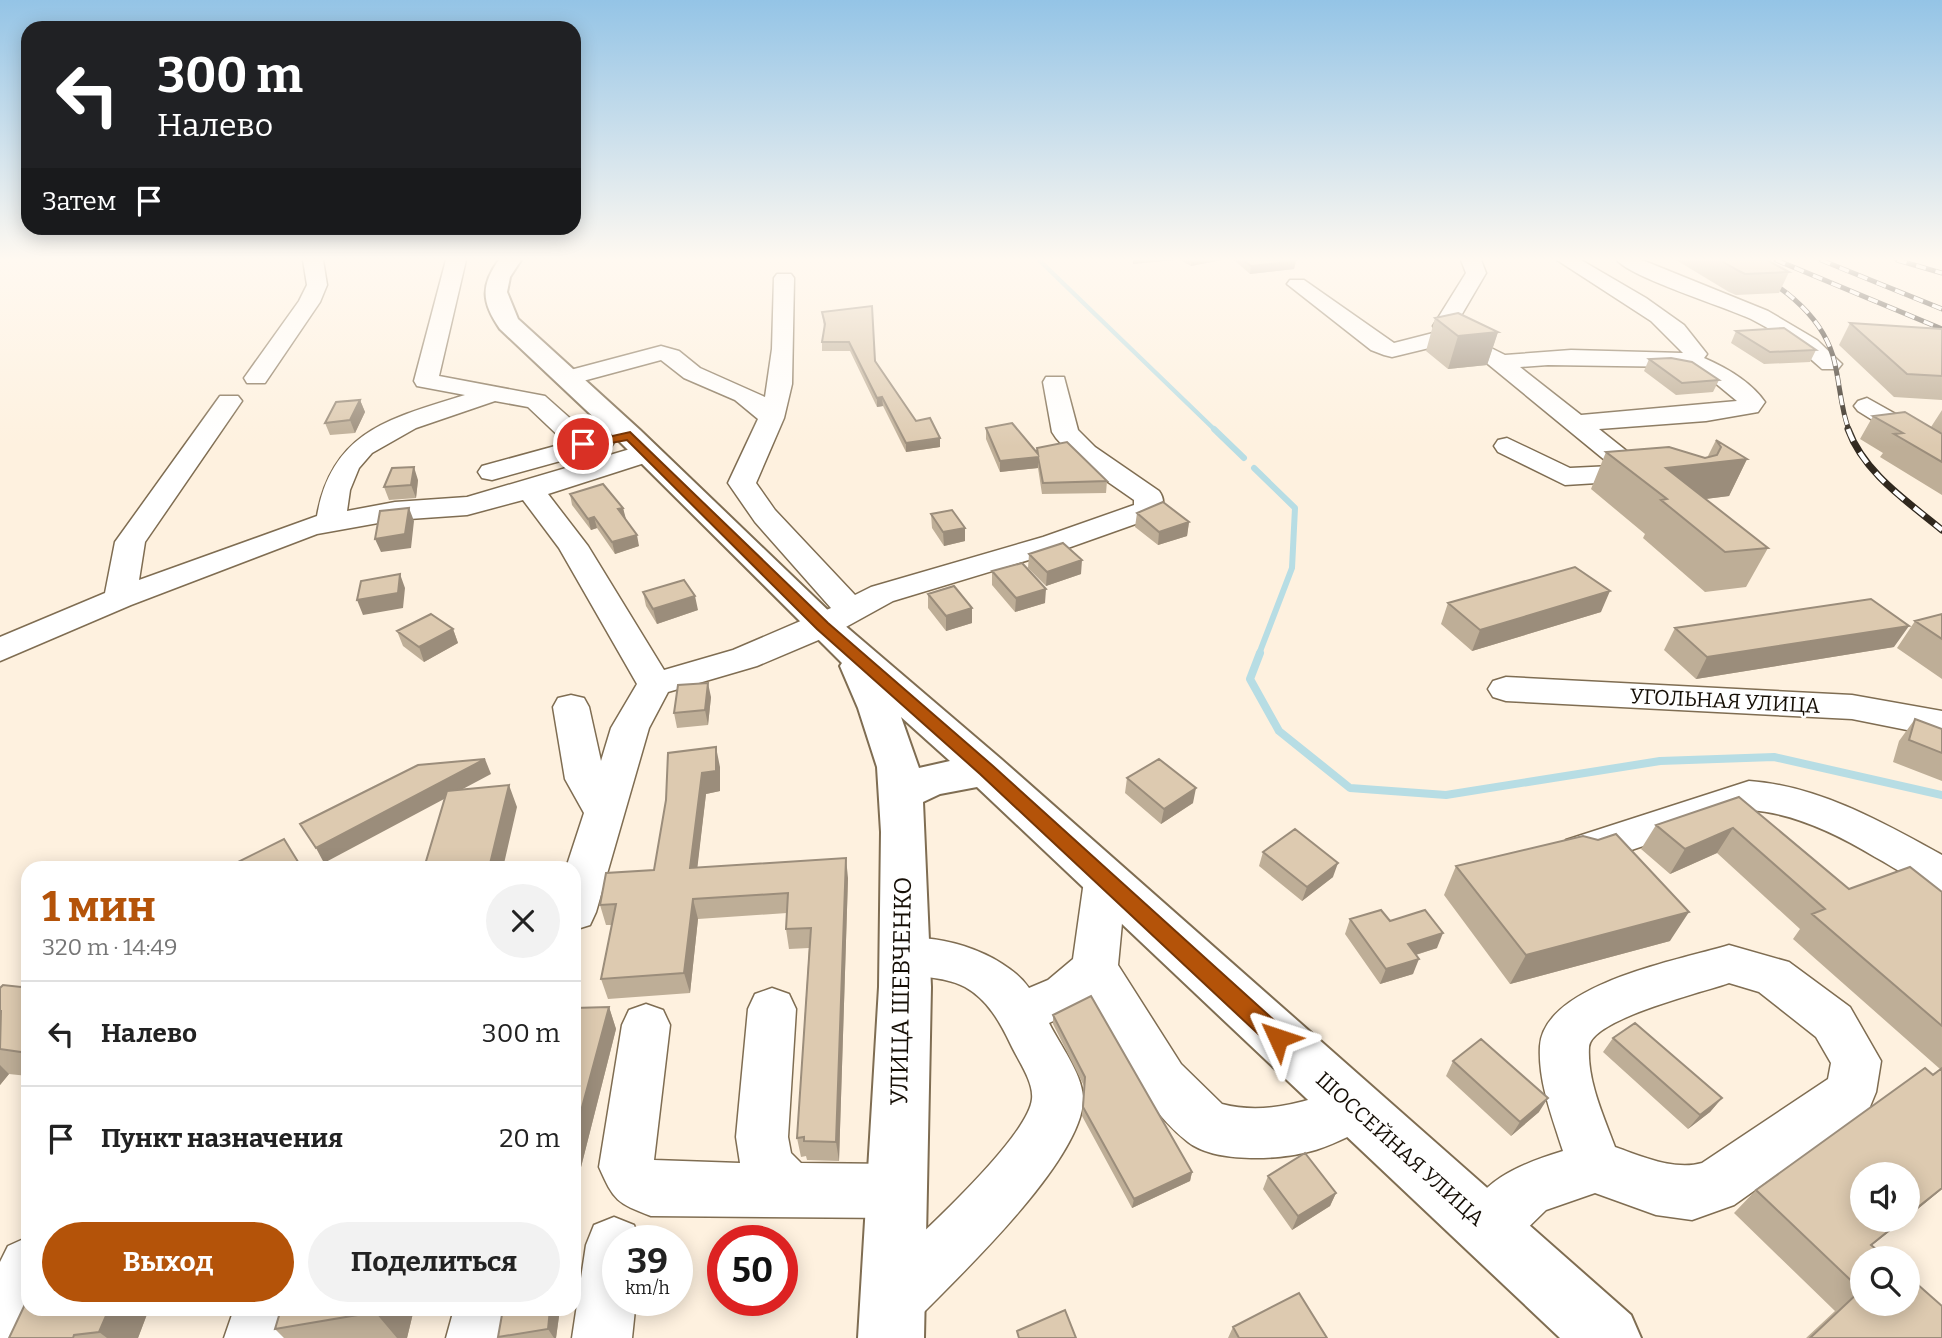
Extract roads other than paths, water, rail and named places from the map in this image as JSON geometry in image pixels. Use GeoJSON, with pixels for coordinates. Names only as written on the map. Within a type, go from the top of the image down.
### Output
{"type":"FeatureCollection","features":[{"type":"Feature","properties":{"kind":"main road","name":"ШОССЕЙНАЯ УЛИЦА"},"geometry":{"type":"LineString","coordinates":[[508,322],[842,629],[986,770],[1105,881],[1608,1338]]}},
{"type":"Feature","properties":{"kind":"main road","name":"УЛИЦА ШЕВЧЕНКО"},"geometry":{"type":"LineString","coordinates":[[842,629],[878,708],[898,767],[904,832],[904,956],[892,1320]]}},
{"type":"Feature","properties":{"kind":"main road"},"geometry":{"type":"LineString","coordinates":[[900,794],[931,780],[986,770]]}},
{"type":"Feature","properties":{"kind":"street"},"geometry":{"type":"LineString","coordinates":[[256,378],[295,322]]}},
{"type":"Feature","properties":{"kind":"street"},"geometry":{"type":"LineString","coordinates":[[439,322],[425,372],[426,381],[536,401],[583,444]]}},
{"type":"Feature","properties":{"kind":"street"},"geometry":{"type":"LineString","coordinates":[[783,322],[783,363],[771,418],[748,460],[742,483],[842,629]]}},
{"type":"Feature","properties":{"kind":"street"},"geometry":{"type":"LineString","coordinates":[[1349,322],[1379,345],[1392,349],[1450,336],[1472,342],[1502,362],[1635,471]]}},
{"type":"Feature","properties":{"kind":"street"},"geometry":{"type":"LineString","coordinates":[[1446,322],[1444,326],[1450,336]]}},
{"type":"Feature","properties":{"kind":"street"},"geometry":{"type":"LineString","coordinates":[[1668,322],[1693,346],[1695,354],[1688,360]]}},
{"type":"Feature","properties":{"kind":"street"},"geometry":{"type":"LineString","coordinates":[[1776,322],[1813,346],[1830,364]]}},
{"type":"Feature","properties":{"kind":"street"},"geometry":{"type":"LineString","coordinates":[[568,378],[661,353],[668,354],[694,374],[744,393],[760,403],[771,418]]}},
{"type":"Feature","properties":{"kind":"street"},"geometry":{"type":"LineString","coordinates":[[1502,362],[1549,356],[1621,361],[1688,360],[1709,369],[1744,392],[1752,401],[1749,407],[1577,423]]}},
{"type":"Feature","properties":{"kind":"street"},"geometry":{"type":"LineString","coordinates":[[581,890],[630,728],[655,684],[842,629],[882,594],[1054,543],[1148,510],[1149,498],[1094,460],[1065,432],[1055,383]]}},
{"type":"Feature","properties":{"kind":"street"},"geometry":{"type":"LineString","coordinates":[[331,520],[336,482],[345,464],[386,429],[495,394]]}},
{"type":"Feature","properties":{"kind":"street"},"geometry":{"type":"LineString","coordinates":[[120,598],[130,542],[229,401]]}},
{"type":"Feature","properties":{"kind":"street"},"geometry":{"type":"LineString","coordinates":[[1867,406],[1942,451]]}},
{"type":"Feature","properties":{"kind":"street"},"geometry":{"type":"LineString","coordinates":[[492,472],[583,444],[638,444]]}},
{"type":"Feature","properties":{"kind":"street"},"geometry":{"type":"LineString","coordinates":[[0,650],[120,598],[331,520],[395,511],[467,506],[530,490],[638,444]]}},
{"type":"Feature","properties":{"kind":"street"},"geometry":{"type":"LineString","coordinates":[[1507,446],[1565,477],[1635,471],[1657,472],[1673,478]]}},
{"type":"Feature","properties":{"kind":"street"},"geometry":{"type":"LineString","coordinates":[[530,490],[573,546],[655,684]]}},
{"type":"Feature","properties":{"kind":"street","name":"УГОЛЬНАЯ УЛИЦА"},"geometry":{"type":"LineString","coordinates":[[1506,689],[1852,708],[1942,724]]}},
{"type":"Feature","properties":{"kind":"street"},"geometry":{"type":"LineString","coordinates":[[571,707],[585,779],[605,815]]}},
{"type":"Feature","properties":{"kind":"street"},"geometry":{"type":"LineString","coordinates":[[1581,851],[1749,795],[1784,798],[1868,833],[1942,875]]}},
{"type":"Feature","properties":{"kind":"street"},"geometry":{"type":"LineString","coordinates":[[1105,881],[1095,968],[1163,1080],[1207,1125],[1233,1132],[1309,1127],[1355,1108]]}},
{"type":"Feature","properties":{"kind":"street"},"geometry":{"type":"LineString","coordinates":[[892,1320],[1041,1143],[1055,1116],[1058,1097],[1021,1014],[1000,985],[971,966],[904,956]]}},
{"type":"Feature","properties":{"kind":"street"},"geometry":{"type":"LineString","coordinates":[[1487,1228],[1529,1188],[1595,1167],[1656,1188],[1692,1193],[1715,1186],[1851,1092],[1856,1060],[1833,1022],[1773,975],[1728,964],[1600,1005],[1576,1022],[1564,1044],[1570,1093],[1595,1167]]}},
{"type":"Feature","properties":{"kind":"street"},"geometry":{"type":"LineString","coordinates":[[1021,1014],[1065,994],[1095,968]]}},
{"type":"Feature","properties":{"kind":"street"},"geometry":{"type":"LineString","coordinates":[[772,1009],[762,1137],[767,1166],[790,1191]]}},
{"type":"Feature","properties":{"kind":"street"},"geometry":{"type":"LineString","coordinates":[[646,1025],[626,1167],[638,1184],[651,1189],[896,1191]]}},
{"type":"Feature","properties":{"kind":"street"},"geometry":{"type":"LineString","coordinates":[[0,1328],[21,1282]]}},
{"type":"Feature","properties":{"kind":"street"},"geometry":{"type":"LineString","coordinates":[[254,1338],[261,1316]]}},
{"type":"Feature","properties":{"kind":"street"},"geometry":{"type":"LineString","coordinates":[[476,1338],[481,1316]]}},
{"type":"Feature","properties":{"kind":"street"},"geometry":{"type":"LineString","coordinates":[[602,1338],[605,1316]]}},
{"type":"Feature","properties":{"kind":"waterway"},"geometry":{"type":"LineString","coordinates":[[1104,322],[1215,430]]}},
{"type":"Feature","properties":{"kind":"waterway"},"geometry":{"type":"LineString","coordinates":[[1214,429],[1244,458]]}},
{"type":"Feature","properties":{"kind":"waterway"},"geometry":{"type":"LineString","coordinates":[[1254,468],[1295,508],[1292,568],[1259,654]]}},
{"type":"Feature","properties":{"kind":"waterway"},"geometry":{"type":"LineString","coordinates":[[1260,653],[1250,679],[1279,731],[1350,788],[1446,795],[1660,761],[1774,757],[1942,795]]}},
{"type":"Feature","properties":{"kind":"railway"},"geometry":{"type":"LineString","coordinates":[[1816,322],[1833,356],[1849,430]]}},
{"type":"Feature","properties":{"kind":"railway"},"geometry":{"type":"LineString","coordinates":[[1926,322],[1942,329]]}},
{"type":"Feature","properties":{"kind":"railway"},"geometry":{"type":"LineString","coordinates":[[1848,429],[1855,445],[1876,473],[1942,530]]}}]}
